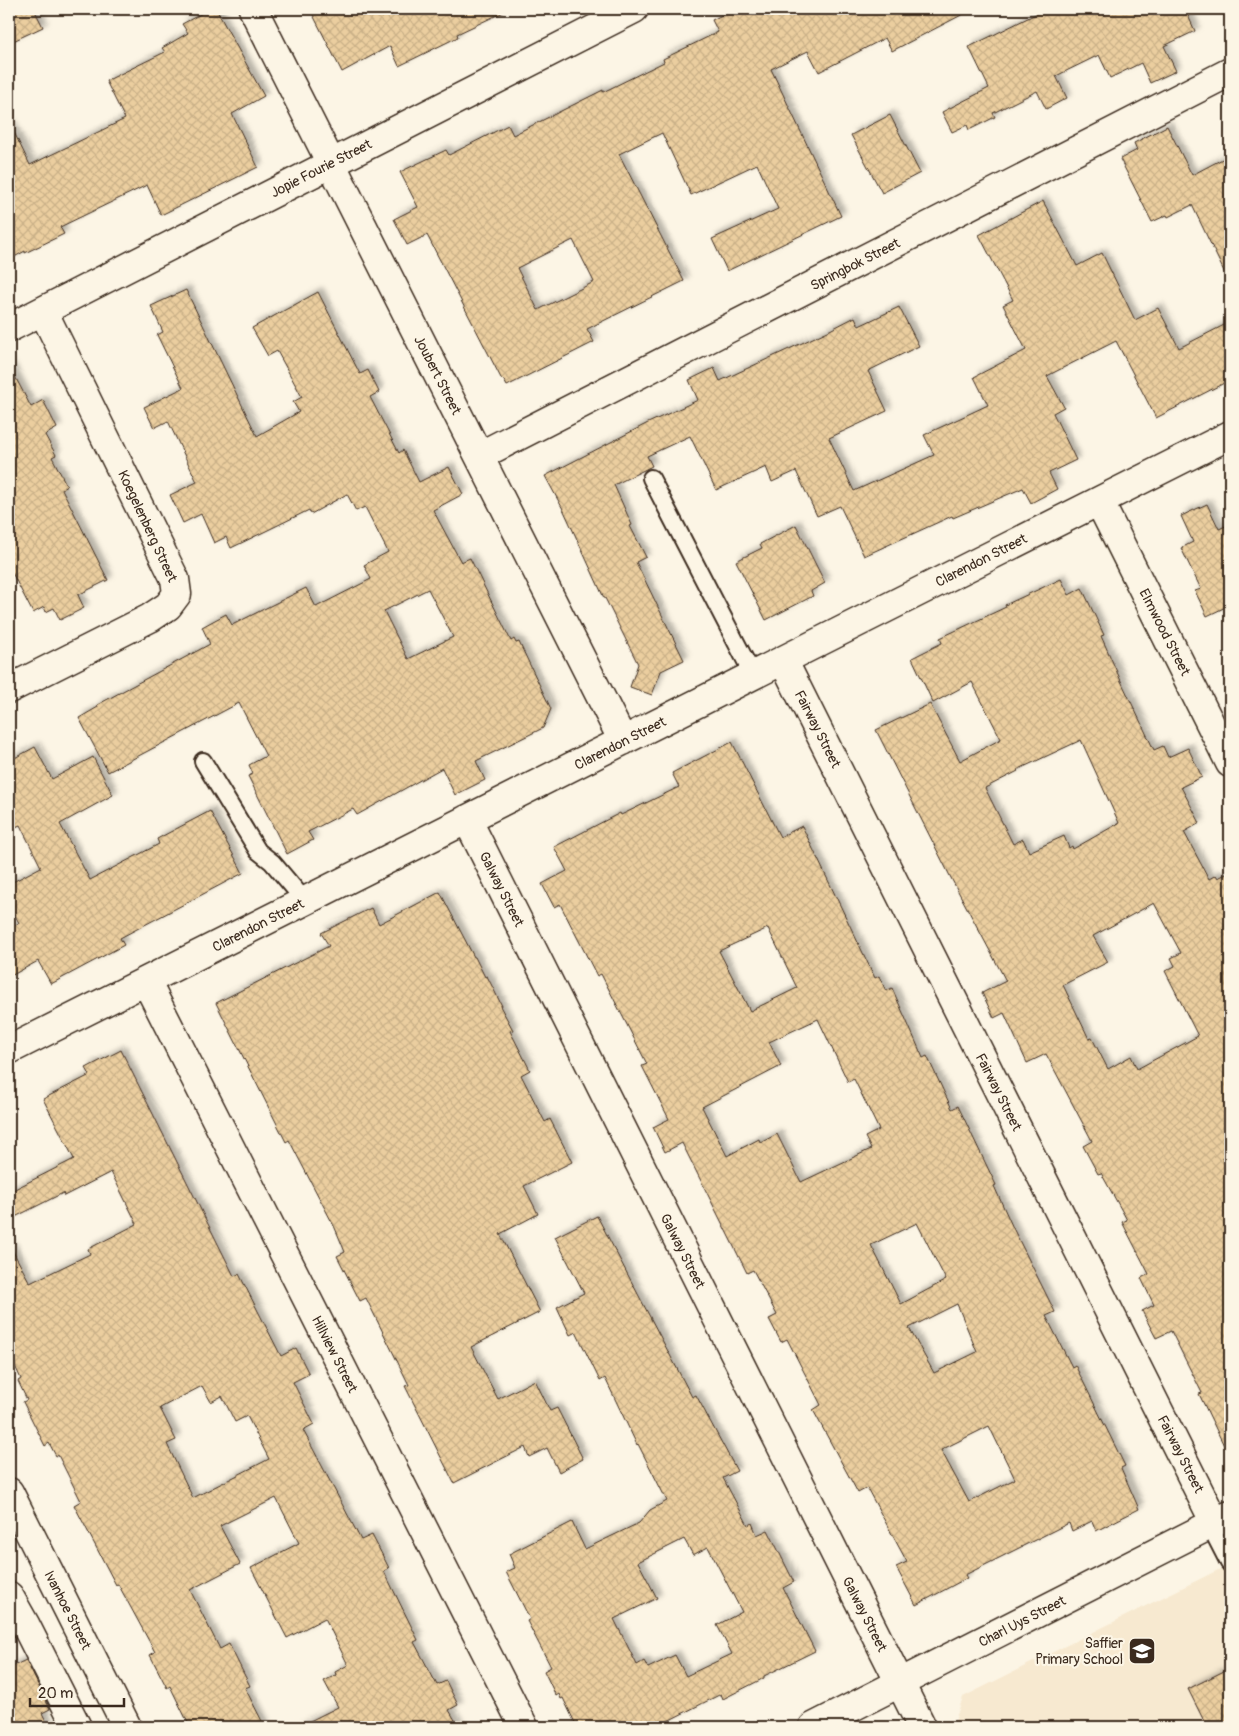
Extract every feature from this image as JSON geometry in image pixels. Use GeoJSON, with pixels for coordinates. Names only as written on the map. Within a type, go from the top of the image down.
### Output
{"type":"FeatureCollection","features":[{"type":"Feature","properties":{"kind":"street","name":"Joubert Street"},"geometry":{"type":"LineString","coordinates":[[253,9],[623,741]]}},
{"type":"Feature","properties":{"kind":"street","name":"Jopie Fourie Street"},"geometry":{"type":"LineString","coordinates":[[9,328],[634,9]]}},
{"type":"Feature","properties":{"kind":"street","name":"Springbok Street"},"geometry":{"type":"LineString","coordinates":[[479,456],[1230,72]]}},
{"type":"Feature","properties":{"kind":"street","name":"Koegelenberg Street"},"geometry":{"type":"LineString","coordinates":[[9,689],[150,618],[168,606],[177,594],[176,578],[44,310]]}},
{"type":"Feature","properties":{"kind":"street","name":"Clarendon Street"},"geometry":{"type":"LineString","coordinates":[[9,1050],[1230,435]]}},
{"type":"Feature","properties":{"kind":"street","name":"Elmwood Street"},"geometry":{"type":"LineString","coordinates":[[1099,501],[1230,763]]}},
{"type":"Feature","properties":{"kind":"street","name":"Fairway Street"},"geometry":{"type":"LineString","coordinates":[[783,660],[1218,1521]]}},
{"type":"Feature","properties":{"kind":"street","name":"Galway Street"},"geometry":{"type":"LineString","coordinates":[[467,820],[922,1727]]}},
{"type":"Feature","properties":{"kind":"street","name":"Hillview Street"},"geometry":{"type":"LineString","coordinates":[[146,981],[524,1727]]}},
{"type":"Feature","properties":{"kind":"street","name":"Ivanhoe Street"},"geometry":{"type":"LineString","coordinates":[[9,1492],[127,1727]]}},
{"type":"Feature","properties":{"kind":"street","name":"Charl Uys Street"},"geometry":{"type":"LineString","coordinates":[[813,1727],[1218,1521]]}},
{"type":"Feature","properties":{"kind":"street"},"geometry":{"type":"LineString","coordinates":[[9,1596],[77,1727]]}},
{"type":"Feature","properties":{"kind":"lane"},"geometry":{"type":"LineString","coordinates":[[651,478],[753,676]]}},
{"type":"Feature","properties":{"kind":"lane"},"geometry":{"type":"LineString","coordinates":[[203,762],[258,851],[272,862],[305,901]]}},
{"type":"Feature","properties":{"kind":"lane"},"geometry":{"type":"LineString","coordinates":[[1218,1521],[1229,1563]]}},
{"type":"Feature","properties":{"kind":"shaded area","name":"Saffier Primary School"},"geometry":{"type":"Polygon","coordinates":[[[1230,1564],[1230,1727],[955,1727],[954,1724],[963,1697],[1230,1564]]]}},
{"type":"Feature","properties":{"kind":"building"},"geometry":{"type":"Polygon","coordinates":[[[9,9],[34,9],[43,27],[9,43],[9,9]]]}},
{"type":"Feature","properties":{"kind":"building"},"geometry":{"type":"Polygon","coordinates":[[[210,9],[216,9],[264,96],[232,114],[258,167],[161,215],[147,185],[60,227],[64,234],[9,260],[9,122],[30,165],[125,119],[106,81],[165,52],[162,48],[188,33],[182,24],[210,9]]]}},
{"type":"Feature","properties":{"kind":"building"},"geometry":{"type":"Polygon","coordinates":[[[310,9],[510,9],[457,34],[458,37],[399,66],[390,46],[342,72],[310,9]]]}},
{"type":"Feature","properties":{"kind":"building"},"geometry":{"type":"Polygon","coordinates":[[[734,9],[973,9],[892,51],[885,38],[819,72],[808,51],[771,69],[841,216],[727,271],[712,239],[778,209],[757,164],[691,195],[662,133],[619,154],[684,281],[587,329],[594,342],[507,386],[502,380],[427,235],[407,245],[394,219],[418,207],[400,172],[446,150],[449,155],[508,125],[513,135],[603,90],[603,92],[664,62],[663,59],[718,32],[712,20],[734,9]],[[573,240],[517,268],[538,310],[594,282],[573,240]]]}},
{"type":"Feature","properties":{"kind":"building"},"geometry":{"type":"Polygon","coordinates":[[[1046,9],[1185,9],[1195,31],[1164,46],[1176,71],[1150,83],[1141,63],[1110,78],[1099,55],[1056,76],[1067,98],[1046,109],[1037,91],[993,113],[995,117],[969,130],[967,125],[952,132],[942,112],[989,88],[969,47],[1046,9]]]}},
{"type":"Feature","properties":{"kind":"building"},"geometry":{"type":"Polygon","coordinates":[[[890,115],[920,173],[882,193],[851,135],[890,115]]]}},
{"type":"Feature","properties":{"kind":"building"},"geometry":{"type":"Polygon","coordinates":[[[1167,126],[1192,175],[1230,155],[1230,284],[1192,205],[1168,217],[1167,215],[1152,222],[1120,159],[1137,150],[1134,143],[1167,126]]]}},
{"type":"Feature","properties":{"kind":"building"},"geometry":{"type":"Polygon","coordinates":[[[1043,201],[1077,266],[1102,253],[1135,320],[1158,308],[1179,348],[1230,322],[1230,380],[1156,418],[1116,341],[1047,376],[1064,407],[1053,413],[1076,460],[1049,473],[1057,489],[1031,503],[1023,488],[953,518],[952,516],[864,556],[840,506],[817,516],[796,471],[772,482],[766,467],[716,490],[690,436],[647,456],[652,466],[614,485],[632,525],[630,526],[646,557],[636,562],[684,660],[661,671],[652,695],[630,687],[638,664],[604,598],[564,511],[545,476],[648,423],[698,400],[689,380],[714,368],[720,381],[855,317],[859,326],[899,307],[919,346],[868,371],[887,411],[829,438],[854,491],[934,455],[924,435],[988,405],[974,377],[1026,350],[1003,305],[1013,300],[979,235],[1043,201]]]}},
{"type":"Feature","properties":{"kind":"building"},"geometry":{"type":"Polygon","coordinates":[[[186,290],[257,436],[299,412],[293,402],[302,397],[277,351],[268,356],[252,328],[318,292],[360,374],[368,370],[379,392],[370,397],[399,453],[403,450],[419,482],[449,467],[463,494],[433,510],[461,562],[470,558],[511,641],[514,639],[516,643],[519,642],[551,709],[543,728],[476,761],[485,780],[455,795],[442,768],[357,815],[353,809],[308,832],[313,840],[287,854],[248,776],[253,774],[249,765],[266,756],[239,703],[108,772],[79,718],[98,707],[97,705],[210,644],[202,627],[226,614],[232,625],[306,588],[316,607],[371,579],[364,565],[388,552],[365,507],[356,511],[347,494],[311,514],[309,510],[231,548],[226,537],[214,543],[201,514],[183,523],[170,495],[197,482],[168,421],[154,428],[144,407],[183,388],[157,335],[163,332],[151,306],[186,290]],[[428,589],[384,611],[408,659],[453,637],[428,589]]]}},
{"type":"Feature","properties":{"kind":"building"},"geometry":{"type":"Polygon","coordinates":[[[9,365],[31,407],[43,400],[57,428],[45,435],[56,455],[52,457],[67,486],[62,489],[108,580],[78,595],[84,608],[60,620],[54,608],[46,612],[44,607],[33,613],[9,567],[9,365]]]}},
{"type":"Feature","properties":{"kind":"building"},"geometry":{"type":"Polygon","coordinates":[[[1207,504],[1219,529],[1230,524],[1230,605],[1207,616],[1195,591],[1201,589],[1181,548],[1193,542],[1181,516],[1207,504]]]}},
{"type":"Feature","properties":{"kind":"building"},"geometry":{"type":"Polygon","coordinates":[[[796,525],[825,583],[811,591],[813,596],[766,620],[736,561],[762,548],[760,544],[796,525]]]}},
{"type":"Feature","properties":{"kind":"building"},"geometry":{"type":"Polygon","coordinates":[[[1061,579],[1069,595],[1082,588],[1104,635],[1101,636],[1121,681],[1154,750],[1163,746],[1168,757],[1188,748],[1202,777],[1181,787],[1200,823],[1184,832],[1209,879],[1216,875],[1218,878],[1230,872],[1230,1154],[1222,1158],[1230,1173],[1230,1260],[1226,1262],[1230,1269],[1230,1458],[1199,1394],[1202,1393],[1171,1331],[1156,1338],[1142,1311],[1154,1305],[1141,1278],[1149,1274],[1122,1222],[1127,1220],[1101,1173],[1098,1174],[1083,1146],[1092,1141],[1046,1054],[1027,1063],[1004,1013],[994,1018],[982,993],[1006,981],[876,730],[930,704],[960,761],[1001,739],[972,682],[933,703],[912,658],[942,643],[940,638],[1006,607],[1005,605],[1061,579]],[[1081,740],[1017,770],[985,788],[1013,844],[1023,839],[1029,852],[1064,836],[1069,848],[1072,846],[1073,849],[1119,823],[1081,740]],[[1154,903],[1093,936],[1108,962],[1063,985],[1089,1039],[1092,1038],[1108,1069],[1131,1056],[1137,1069],[1198,1036],[1165,971],[1175,966],[1171,958],[1181,953],[1154,903]]]}},
{"type":"Feature","properties":{"kind":"building"},"geometry":{"type":"Polygon","coordinates":[[[732,742],[780,837],[802,826],[875,978],[879,976],[886,991],[892,988],[923,1058],[927,1056],[952,1109],[958,1106],[996,1185],[994,1186],[1013,1228],[1055,1312],[1046,1316],[1072,1367],[1075,1365],[1125,1466],[1121,1468],[1139,1509],[1096,1531],[1092,1521],[1072,1531],[1069,1523],[965,1575],[967,1578],[916,1605],[896,1567],[907,1562],[867,1488],[858,1493],[813,1410],[821,1405],[787,1339],[781,1342],[769,1319],[777,1315],[753,1270],[747,1273],[682,1143],[665,1152],[653,1127],[669,1119],[642,1066],[647,1064],[601,974],[597,976],[560,904],[554,907],[542,884],[567,871],[554,847],[620,813],[621,815],[679,787],[672,773],[732,742]],[[768,928],[719,951],[750,1011],[797,988],[768,928]],[[818,1019],[769,1042],[781,1066],[702,1107],[727,1156],[759,1139],[760,1143],[777,1134],[801,1182],[871,1149],[865,1137],[879,1130],[854,1079],[848,1082],[818,1019]],[[917,1223],[871,1245],[901,1304],[946,1280],[917,1223]],[[957,1304],[909,1328],[934,1373],[977,1352],[957,1304]],[[989,1426],[941,1450],[969,1502],[1015,1479],[989,1426]]]}},
{"type":"Feature","properties":{"kind":"building"},"geometry":{"type":"Polygon","coordinates":[[[35,747],[52,779],[93,757],[113,795],[60,824],[90,880],[159,844],[157,839],[210,811],[243,873],[120,938],[124,945],[51,984],[38,961],[9,977],[9,928],[19,923],[9,904],[9,884],[41,867],[20,825],[9,830],[9,761],[35,747]]]}},
{"type":"Feature","properties":{"kind":"building"},"geometry":{"type":"Polygon","coordinates":[[[440,892],[485,977],[487,976],[513,1030],[510,1031],[530,1070],[521,1075],[545,1122],[550,1119],[572,1162],[524,1186],[538,1214],[500,1234],[540,1312],[471,1347],[498,1399],[535,1380],[550,1411],[557,1408],[583,1459],[559,1472],[547,1448],[529,1457],[525,1447],[454,1483],[405,1386],[409,1385],[366,1298],[360,1301],[337,1256],[345,1252],[335,1228],[289,1140],[286,1142],[216,1003],[329,946],[321,933],[371,908],[379,924],[440,892]]]}},
{"type":"Feature","properties":{"kind":"building"},"geometry":{"type":"Polygon","coordinates":[[[121,1050],[234,1276],[239,1274],[281,1356],[296,1348],[309,1374],[293,1382],[314,1424],[303,1430],[361,1540],[372,1535],[389,1568],[384,1571],[418,1640],[414,1642],[437,1685],[446,1681],[458,1705],[449,1710],[459,1727],[298,1727],[338,1707],[324,1681],[336,1675],[335,1672],[348,1665],[325,1618],[287,1638],[251,1568],[299,1543],[276,1498],[220,1526],[240,1564],[190,1590],[220,1649],[229,1644],[250,1686],[245,1688],[265,1727],[190,1727],[170,1686],[167,1688],[150,1655],[155,1652],[118,1584],[116,1585],[74,1505],[81,1501],[58,1455],[56,1456],[49,1443],[45,1446],[23,1402],[27,1400],[18,1381],[21,1379],[9,1353],[9,1244],[30,1283],[90,1254],[88,1249],[137,1224],[111,1172],[64,1196],[63,1193],[9,1220],[9,1192],[74,1159],[43,1099],[90,1075],[86,1068],[121,1050]],[[202,1386],[160,1408],[176,1440],[167,1444],[193,1498],[269,1459],[247,1416],[235,1422],[222,1396],[211,1402],[202,1386]]]}},
{"type":"Feature","properties":{"kind":"building"},"geometry":{"type":"Polygon","coordinates":[[[597,1216],[692,1397],[696,1395],[737,1471],[723,1478],[748,1525],[752,1523],[757,1535],[768,1530],[794,1582],[783,1588],[815,1651],[723,1699],[721,1694],[656,1727],[577,1727],[563,1698],[561,1699],[559,1694],[556,1696],[544,1671],[551,1667],[527,1621],[530,1619],[506,1572],[515,1568],[509,1554],[572,1522],[585,1549],[639,1523],[650,1510],[667,1501],[637,1445],[605,1378],[600,1381],[576,1332],[570,1335],[557,1307],[584,1293],[555,1237],[597,1216]],[[684,1539],[638,1562],[657,1598],[614,1619],[637,1665],[644,1661],[648,1668],[675,1655],[686,1676],[732,1654],[717,1625],[742,1612],[708,1547],[693,1555],[684,1539]]]}},
{"type":"Feature","properties":{"kind":"building"},"geometry":{"type":"Polygon","coordinates":[[[26,1660],[50,1709],[42,1713],[49,1727],[9,1727],[9,1668],[26,1660]]]}},
{"type":"Feature","properties":{"kind":"building"},"geometry":{"type":"Polygon","coordinates":[[[1230,1668],[1230,1727],[1207,1727],[1188,1689],[1230,1668]]]}},
{"type":"Feature","properties":{"kind":"place","name":"Saffier Primary School"},"geometry":{"type":"Point","coordinates":[1142,1651]}}]}
